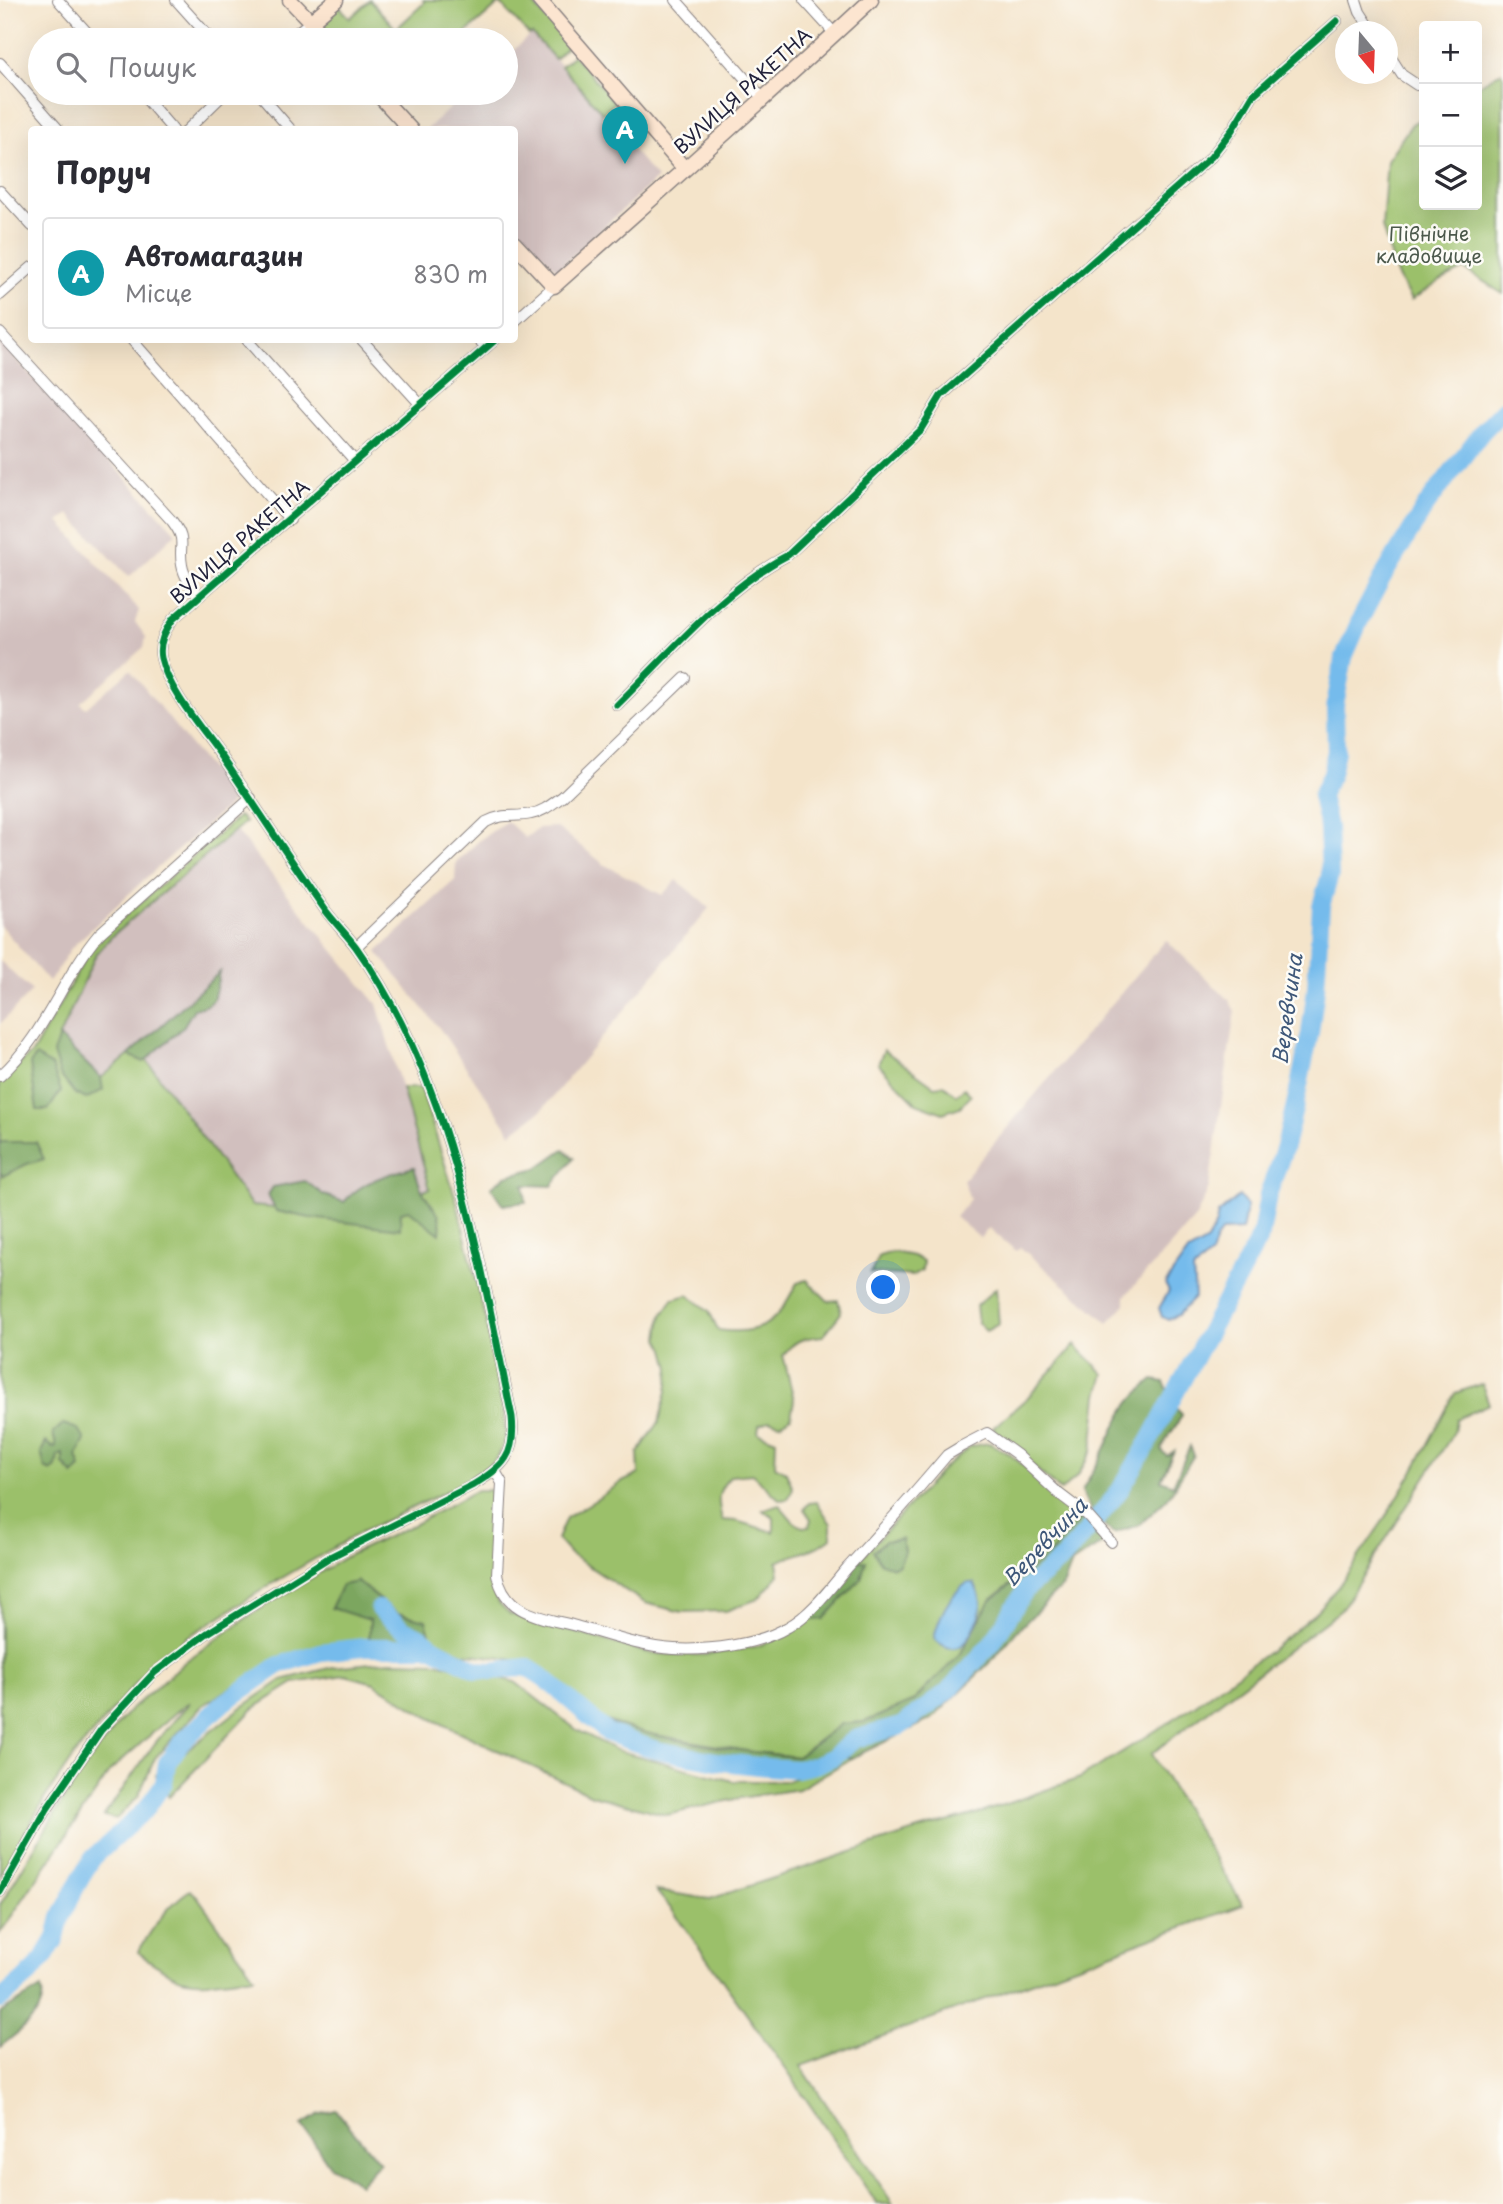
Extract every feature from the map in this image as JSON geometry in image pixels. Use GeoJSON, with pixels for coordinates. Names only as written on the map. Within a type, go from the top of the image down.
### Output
{"type":"FeatureCollection","features":[{"type":"Feature","properties":{"kind":"street"},"geometry":{"type":"LineString","coordinates":[[58,0],[83,28]]}},
{"type":"Feature","properties":{"kind":"street"},"geometry":{"type":"LineString","coordinates":[[176,0],[201,28]]}},
{"type":"Feature","properties":{"kind":"street"},"geometry":{"type":"LineString","coordinates":[[290,0],[316,28]]}},
{"type":"Feature","properties":{"kind":"street"},"geometry":{"type":"LineString","coordinates":[[303,28],[336,0]]}},
{"type":"Feature","properties":{"kind":"street"},"geometry":{"type":"LineString","coordinates":[[539,0],[684,168]]}},
{"type":"Feature","properties":{"kind":"street"},"geometry":{"type":"LineString","coordinates":[[676,0],[764,100]]}},
{"type":"Feature","properties":{"kind":"street"},"geometry":{"type":"LineString","coordinates":[[804,0],[835,34]]}},
{"type":"Feature","properties":{"kind":"street","name":"ВУЛИЦЯ РАКЕТНА"},"geometry":{"type":"LineString","coordinates":[[518,318],[684,168],[764,100],[871,0]]}},
{"type":"Feature","properties":{"kind":"street"},"geometry":{"type":"LineString","coordinates":[[1356,0],[1366,21]]}},
{"type":"Feature","properties":{"kind":"street"},"geometry":{"type":"LineString","coordinates":[[617,705],[731,592],[765,567],[788,555],[921,429],[941,396],[1211,157],[1232,130],[1254,94],[1335,23]]}},
{"type":"Feature","properties":{"kind":"street"},"geometry":{"type":"LineString","coordinates":[[0,63],[28,94]]}},
{"type":"Feature","properties":{"kind":"street"},"geometry":{"type":"LineString","coordinates":[[1398,69],[1402,75],[1418,85]]}},
{"type":"Feature","properties":{"kind":"street"},"geometry":{"type":"LineString","coordinates":[[38,105],[56,126]]}},
{"type":"Feature","properties":{"kind":"street"},"geometry":{"type":"LineString","coordinates":[[151,105],[170,126]]}},
{"type":"Feature","properties":{"kind":"street"},"geometry":{"type":"LineString","coordinates":[[191,126],[213,105]]}},
{"type":"Feature","properties":{"kind":"street"},"geometry":{"type":"LineString","coordinates":[[269,105],[288,126]]}},
{"type":"Feature","properties":{"kind":"street"},"geometry":{"type":"LineString","coordinates":[[388,105],[407,126]]}},
{"type":"Feature","properties":{"kind":"street"},"geometry":{"type":"LineString","coordinates":[[0,191],[28,222]]}},
{"type":"Feature","properties":{"kind":"street"},"geometry":{"type":"LineString","coordinates":[[518,247],[554,286]]}},
{"type":"Feature","properties":{"kind":"street"},"geometry":{"type":"LineString","coordinates":[[0,295],[28,270]]}},
{"type":"Feature","properties":{"kind":"street"},"geometry":{"type":"LineString","coordinates":[[0,333],[172,521],[182,537],[182,566],[186,578],[199,596]]}},
{"type":"Feature","properties":{"kind":"street"},"geometry":{"type":"LineString","coordinates":[[135,343],[290,520]]}},
{"type":"Feature","properties":{"kind":"street"},"geometry":{"type":"LineString","coordinates":[[250,343],[355,461]]}},
{"type":"Feature","properties":{"kind":"street"},"geometry":{"type":"LineString","coordinates":[[365,343],[421,405]]}},
{"type":"Feature","properties":{"kind":"street","name":"ВУЛИЦЯ РАКЕТНА"},"geometry":{"type":"LineString","coordinates":[[483,343],[421,405],[173,619],[164,632],[160,651],[161,661],[172,687],[327,912],[356,947],[386,996],[422,1069],[461,1187],[512,1417],[512,1448],[495,1471]]}},
{"type":"Feature","properties":{"kind":"street"},"geometry":{"type":"LineString","coordinates":[[356,947],[486,822],[497,816],[540,812],[562,797],[685,678]]}},
{"type":"Feature","properties":{"kind":"street"},"geometry":{"type":"LineString","coordinates":[[0,1076],[29,1045],[87,949],[99,934],[251,798]]}},
{"type":"Feature","properties":{"kind":"street"},"geometry":{"type":"LineString","coordinates":[[0,1892],[47,1809],[102,1730],[154,1673],[206,1634],[330,1557],[473,1485],[495,1471],[502,1483],[497,1574],[500,1586],[510,1602],[539,1616],[645,1645],[673,1649],[727,1647],[788,1628],[829,1589],[947,1455],[987,1433],[1016,1454],[1058,1493],[1087,1515],[1111,1542]]}},
{"type":"Feature","properties":{"kind":"shaded area"},"geometry":{"type":"Polygon","coordinates":[[[532,33],[657,178],[557,270],[518,228],[518,126],[430,126],[453,105],[518,105],[518,46],[532,33]]]}},
{"type":"Feature","properties":{"kind":"shaded area"},"geometry":{"type":"Polygon","coordinates":[[[0,342],[176,533],[129,577],[69,514],[59,522],[139,610],[135,622],[146,637],[144,647],[80,703],[86,708],[130,670],[236,799],[72,947],[49,982],[0,925],[0,342]]]}},
{"type":"Feature","properties":{"kind":"shaded area"},"geometry":{"type":"Polygon","coordinates":[[[507,821],[525,838],[539,828],[556,827],[605,865],[662,895],[677,880],[709,908],[541,1111],[511,1133],[440,1029],[377,952],[455,880],[456,862],[481,839],[507,821]]]}},
{"type":"Feature","properties":{"kind":"shaded area"},"geometry":{"type":"Polygon","coordinates":[[[236,831],[377,1004],[431,1189],[333,1213],[252,1206],[138,1048],[101,1078],[59,1037],[96,954],[111,937],[236,831]]]}},
{"type":"Feature","properties":{"kind":"shaded area"},"geometry":{"type":"Polygon","coordinates":[[[1166,940],[1229,1000],[1235,1011],[1209,1187],[1196,1217],[1125,1296],[1125,1304],[1108,1323],[1020,1247],[1016,1251],[989,1228],[980,1238],[955,1217],[970,1199],[963,1180],[1166,940]]]}},
{"type":"Feature","properties":{"kind":"shaded area"},"geometry":{"type":"Polygon","coordinates":[[[0,961],[32,991],[0,1024],[0,961]]]}},
{"type":"Feature","properties":{"kind":"green space"},"geometry":{"type":"Polygon","coordinates":[[[370,0],[395,28],[326,28],[319,21],[338,5],[350,18],[370,0]]]}},
{"type":"Feature","properties":{"kind":"green space"},"geometry":{"type":"Polygon","coordinates":[[[423,0],[530,0],[569,45],[555,59],[500,3],[472,28],[397,28],[424,3],[423,0]]]}},
{"type":"Feature","properties":{"kind":"green space"},"geometry":{"type":"Polygon","coordinates":[[[574,55],[615,103],[602,114],[561,66],[574,55]]]}},
{"type":"Feature","properties":{"kind":"green space","name":"Північне кладовище"},"geometry":{"type":"Polygon","coordinates":[[[1501,72],[1503,75],[1503,294],[1464,269],[1411,300],[1397,275],[1382,227],[1387,160],[1412,124],[1419,120],[1419,210],[1482,210],[1482,83],[1501,72]]]}},
{"type":"Feature","properties":{"kind":"green space"},"geometry":{"type":"Polygon","coordinates":[[[239,816],[245,822],[111,937],[96,954],[59,1037],[101,1078],[138,1048],[252,1206],[333,1213],[430,1189],[402,1088],[421,1088],[456,1199],[486,1321],[505,1420],[505,1439],[499,1455],[487,1469],[466,1482],[361,1532],[186,1638],[137,1682],[75,1754],[45,1798],[0,1876],[0,1082],[33,1052],[86,957],[107,932],[239,816]]]}},
{"type":"Feature","properties":{"kind":"green space"},"geometry":{"type":"Polygon","coordinates":[[[220,972],[213,1000],[194,1009],[183,1027],[144,1062],[129,1055],[220,972]]]}},
{"type":"Feature","properties":{"kind":"green space"},"geometry":{"type":"Polygon","coordinates":[[[59,1037],[101,1078],[103,1090],[86,1099],[75,1094],[60,1075],[53,1053],[59,1037]]]}},
{"type":"Feature","properties":{"kind":"green space"},"geometry":{"type":"Polygon","coordinates":[[[884,1050],[934,1086],[944,1085],[956,1095],[964,1088],[971,1095],[960,1107],[943,1113],[916,1103],[878,1064],[884,1050]]]}},
{"type":"Feature","properties":{"kind":"green space"},"geometry":{"type":"Polygon","coordinates":[[[36,1056],[52,1066],[61,1091],[48,1110],[37,1110],[30,1064],[36,1056]]]}},
{"type":"Feature","properties":{"kind":"green space"},"geometry":{"type":"Polygon","coordinates":[[[0,1142],[36,1142],[44,1159],[3,1176],[0,1172],[0,1142]]]}},
{"type":"Feature","properties":{"kind":"green space"},"geometry":{"type":"Polygon","coordinates":[[[564,1149],[574,1158],[552,1186],[524,1185],[526,1202],[503,1205],[491,1187],[506,1176],[537,1168],[564,1149]]]}},
{"type":"Feature","properties":{"kind":"green space"},"geometry":{"type":"Polygon","coordinates":[[[414,1167],[422,1191],[439,1217],[440,1234],[409,1210],[401,1212],[400,1229],[276,1211],[268,1195],[273,1187],[305,1181],[324,1195],[344,1202],[367,1184],[414,1167]]]}},
{"type":"Feature","properties":{"kind":"green space"},"geometry":{"type":"Polygon","coordinates":[[[893,1252],[923,1261],[922,1270],[913,1276],[871,1273],[879,1256],[893,1252]]]}},
{"type":"Feature","properties":{"kind":"green space"},"geometry":{"type":"Polygon","coordinates":[[[807,1280],[828,1301],[838,1300],[841,1313],[823,1336],[800,1340],[783,1355],[794,1400],[791,1417],[780,1424],[769,1421],[759,1425],[758,1433],[776,1440],[775,1466],[786,1472],[793,1488],[788,1499],[780,1500],[752,1474],[731,1476],[720,1491],[719,1506],[722,1520],[736,1521],[774,1532],[774,1518],[763,1510],[779,1505],[795,1523],[809,1527],[811,1519],[804,1509],[809,1503],[817,1502],[831,1524],[831,1538],[813,1549],[777,1562],[779,1575],[758,1599],[726,1611],[682,1612],[645,1603],[570,1554],[557,1539],[566,1518],[620,1483],[639,1474],[638,1453],[659,1422],[667,1391],[670,1368],[659,1338],[662,1315],[673,1299],[688,1295],[709,1311],[718,1330],[747,1331],[758,1328],[775,1317],[797,1283],[807,1280]]]}},
{"type":"Feature","properties":{"kind":"green space"},"geometry":{"type":"Polygon","coordinates":[[[996,1288],[999,1324],[986,1331],[978,1323],[976,1306],[996,1288]]]}},
{"type":"Feature","properties":{"kind":"green space"},"geometry":{"type":"Polygon","coordinates":[[[1075,1345],[1104,1374],[1098,1395],[1092,1451],[1078,1475],[1061,1491],[993,1428],[1028,1397],[1075,1345]]]}},
{"type":"Feature","properties":{"kind":"green space"},"geometry":{"type":"Polygon","coordinates":[[[1153,1380],[1164,1382],[1182,1415],[1161,1450],[1167,1456],[1174,1451],[1161,1480],[1173,1485],[1190,1446],[1194,1455],[1167,1499],[1139,1525],[1114,1533],[1094,1515],[1082,1491],[1124,1410],[1153,1380]]]}},
{"type":"Feature","properties":{"kind":"green space"},"geometry":{"type":"Polygon","coordinates":[[[1482,1384],[1489,1404],[1456,1419],[1454,1432],[1341,1610],[1151,1754],[1243,1905],[801,2066],[893,2204],[877,2204],[787,2071],[656,1891],[710,1899],[918,1830],[983,1812],[1080,1778],[1186,1711],[1270,1651],[1314,1614],[1338,1587],[1385,1518],[1455,1393],[1482,1384]]]}},
{"type":"Feature","properties":{"kind":"green space"},"geometry":{"type":"Polygon","coordinates":[[[63,1424],[78,1429],[85,1440],[77,1456],[81,1468],[73,1475],[63,1464],[63,1454],[58,1456],[56,1467],[51,1471],[45,1468],[41,1452],[46,1442],[53,1448],[56,1446],[53,1433],[63,1424]]]}},
{"type":"Feature","properties":{"kind":"green space"},"geometry":{"type":"Polygon","coordinates":[[[989,1443],[1011,1455],[1083,1516],[1049,1555],[990,1601],[960,1655],[912,1702],[864,1722],[841,1724],[797,1757],[632,1731],[600,1719],[538,1666],[462,1653],[431,1638],[425,1620],[397,1613],[358,1582],[370,1620],[369,1643],[320,1649],[270,1664],[202,1706],[155,1758],[138,1797],[116,1819],[104,1816],[155,1743],[190,1702],[183,1706],[111,1770],[0,1933],[0,1905],[95,1752],[128,1712],[186,1661],[252,1614],[349,1555],[417,1523],[477,1490],[489,1490],[495,1495],[492,1580],[497,1601],[510,1614],[653,1654],[704,1655],[758,1646],[794,1631],[865,1561],[858,1561],[943,1469],[971,1446],[989,1443]]]}},
{"type":"Feature","properties":{"kind":"green space"},"geometry":{"type":"Polygon","coordinates":[[[1083,1516],[1099,1532],[1103,1543],[1072,1563],[1064,1584],[992,1660],[932,1719],[852,1758],[845,1756],[850,1749],[875,1738],[867,1734],[823,1753],[813,1761],[776,1766],[646,1743],[600,1719],[672,1739],[797,1757],[841,1724],[865,1722],[912,1702],[960,1655],[990,1601],[1049,1555],[1083,1516]]]}},
{"type":"Feature","properties":{"kind":"green space"},"geometry":{"type":"Polygon","coordinates":[[[902,1539],[904,1551],[899,1565],[893,1567],[881,1563],[873,1551],[885,1541],[902,1539]]]}},
{"type":"Feature","properties":{"kind":"green space"},"geometry":{"type":"Polygon","coordinates":[[[858,1561],[866,1561],[861,1579],[824,1619],[814,1620],[809,1616],[858,1561]]]}},
{"type":"Feature","properties":{"kind":"green space"},"geometry":{"type":"Polygon","coordinates":[[[357,1582],[397,1613],[426,1620],[431,1638],[421,1644],[369,1643],[370,1620],[331,1608],[342,1585],[357,1582]]]}},
{"type":"Feature","properties":{"kind":"green space"},"geometry":{"type":"Polygon","coordinates":[[[390,1661],[436,1662],[515,1682],[577,1730],[616,1750],[733,1781],[788,1781],[845,1756],[852,1758],[799,1789],[740,1798],[667,1815],[592,1795],[430,1718],[374,1683],[345,1675],[294,1683],[253,1709],[169,1797],[156,1775],[238,1710],[282,1680],[333,1667],[390,1661]]]}},
{"type":"Feature","properties":{"kind":"green space"},"geometry":{"type":"Polygon","coordinates":[[[190,1890],[254,1976],[210,1981],[180,1979],[138,1952],[167,1910],[190,1890]]]}},
{"type":"Feature","properties":{"kind":"green space"},"geometry":{"type":"Polygon","coordinates":[[[41,1988],[41,2006],[36,2014],[0,2047],[0,2013],[41,1988]]]}},
{"type":"Feature","properties":{"kind":"green space"},"geometry":{"type":"Polygon","coordinates":[[[336,2110],[380,2163],[360,2184],[330,2166],[302,2125],[318,2115],[336,2110]]]}},
{"type":"Feature","properties":{"kind":"water"},"geometry":{"type":"Polygon","coordinates":[[[1239,1196],[1247,1206],[1242,1230],[1222,1231],[1216,1239],[1211,1255],[1193,1270],[1195,1297],[1178,1315],[1168,1320],[1162,1317],[1159,1308],[1169,1291],[1165,1284],[1187,1253],[1207,1241],[1218,1214],[1239,1196]]]}},
{"type":"Feature","properties":{"kind":"water"},"geometry":{"type":"Polygon","coordinates":[[[967,1583],[974,1583],[979,1594],[979,1617],[965,1643],[955,1648],[946,1647],[934,1639],[938,1623],[950,1600],[967,1583]]]}},
{"type":"Feature","properties":{"kind":"waterway","name":"Веревчина"},"geometry":{"type":"LineString","coordinates":[[0,2000],[44,1958],[56,1938],[61,1917],[93,1858],[146,1809],[164,1783],[167,1763],[182,1742],[221,1705],[279,1665],[321,1652],[364,1647],[433,1647],[477,1670],[527,1667],[544,1678],[608,1733],[656,1750],[722,1762],[797,1769],[833,1757],[855,1739],[901,1726],[946,1693],[992,1643],[1026,1589],[1063,1558],[1120,1490],[1149,1442],[1261,1235],[1268,1195],[1285,1146],[1310,1033],[1321,906],[1330,875],[1328,827],[1321,796],[1331,774],[1336,751],[1335,705],[1344,657],[1382,578],[1427,504],[1482,432],[1503,410]]}},
{"type":"Feature","properties":{"kind":"waterway"},"geometry":{"type":"LineString","coordinates":[[379,1609],[402,1628],[433,1647]]}},
{"type":"Feature","properties":{"kind":"cycle path"},"geometry":{"type":"LineString","coordinates":[[617,705],[719,604],[741,585],[788,555],[921,429],[941,396],[1211,157],[1232,130],[1253,95],[1335,23]]}},
{"type":"Feature","properties":{"kind":"cycle path"},"geometry":{"type":"LineString","coordinates":[[0,1892],[47,1809],[101,1730],[154,1673],[206,1634],[330,1557],[473,1485],[493,1472],[510,1450],[512,1417],[473,1234],[439,1113],[416,1055],[389,999],[356,947],[326,911],[178,696],[160,653],[163,637],[173,619],[492,343]]}},
{"type":"Feature","properties":{"kind":"place","name":"Автомагазин"},"geometry":{"type":"Point","coordinates":[625,164]}}]}
